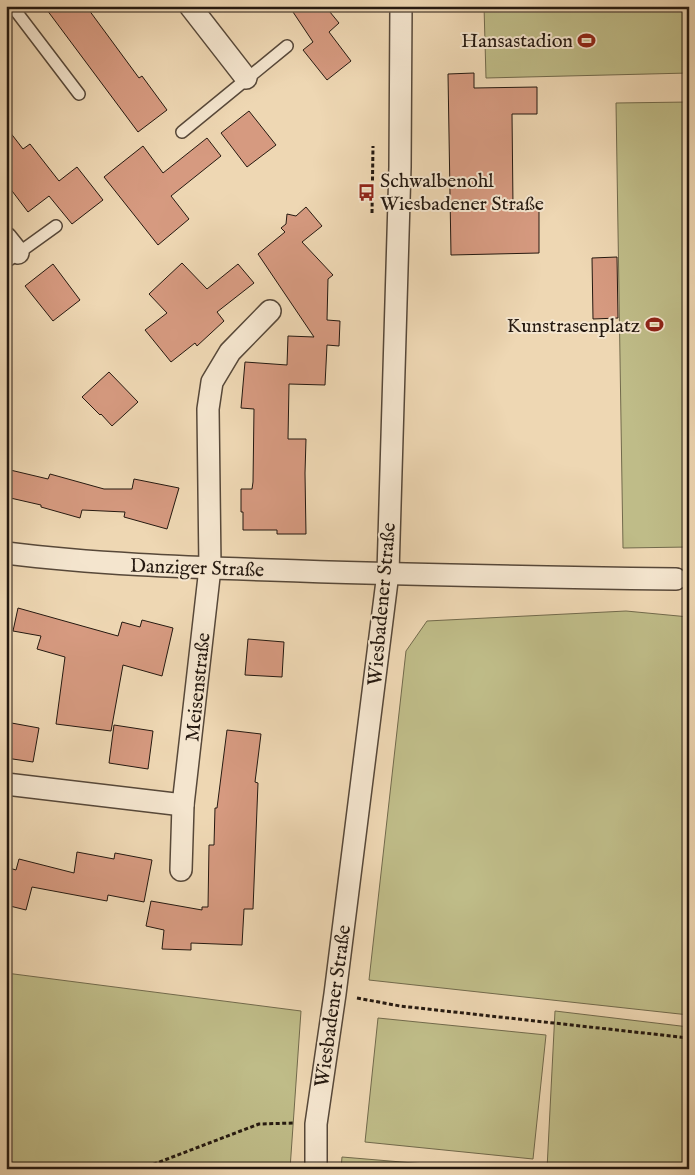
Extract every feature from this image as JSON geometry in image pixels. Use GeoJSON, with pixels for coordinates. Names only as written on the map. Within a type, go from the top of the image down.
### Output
{"type":"FeatureCollection","features":[{"type":"Feature","properties":{"kind":"street"},"geometry":{"type":"LineString","coordinates":[[190,6],[246,78]]}},
{"type":"Feature","properties":{"kind":"street","name":"Wiesbadener Straße"},"geometry":{"type":"LineString","coordinates":[[316,1169],[316,1124],[335,994],[388,573],[400,167],[401,6]]}},
{"type":"Feature","properties":{"kind":"street","name":"Meisenstraße"},"geometry":{"type":"LineString","coordinates":[[181,870],[183,805],[210,568],[208,409],[212,382],[230,352],[270,311]]}},
{"type":"Feature","properties":{"kind":"street","name":"Danziger Straße"},"geometry":{"type":"LineString","coordinates":[[6,553],[68,561],[210,568],[676,579]]}},
{"type":"Feature","properties":{"kind":"street"},"geometry":{"type":"LineString","coordinates":[[6,784],[183,805]]}},
{"type":"Feature","properties":{"kind":"lane"},"geometry":{"type":"LineString","coordinates":[[12,6],[78,94]]}},
{"type":"Feature","properties":{"kind":"lane"},"geometry":{"type":"LineString","coordinates":[[182,132],[287,46]]}},
{"type":"Feature","properties":{"kind":"lane"},"geometry":{"type":"LineString","coordinates":[[10,251],[56,226]]}},
{"type":"Feature","properties":{"kind":"path"},"geometry":{"type":"LineString","coordinates":[[335,994],[400,1006],[689,1038]]}},
{"type":"Feature","properties":{"kind":"path"},"geometry":{"type":"LineString","coordinates":[[141,1169],[259,1124],[300,1122],[316,1124]]}},
{"type":"Feature","properties":{"kind":"shaded area","name":"Hansastadion"},"geometry":{"type":"Polygon","coordinates":[[[484,6],[689,6],[689,73],[486,78],[484,6]]]}},
{"type":"Feature","properties":{"kind":"shaded area","name":"Kunstrasenplatz"},"geometry":{"type":"Polygon","coordinates":[[[689,102],[689,547],[623,548],[616,103],[689,102]]]}},
{"type":"Feature","properties":{"kind":"shaded area"},"geometry":{"type":"Polygon","coordinates":[[[626,611],[689,617],[689,1015],[369,980],[406,651],[427,621],[626,611]]]}},
{"type":"Feature","properties":{"kind":"shaded area"},"geometry":{"type":"Polygon","coordinates":[[[6,973],[301,1011],[290,1169],[6,1169],[6,973]]]}},
{"type":"Feature","properties":{"kind":"shaded area"},"geometry":{"type":"Polygon","coordinates":[[[555,1011],[689,1027],[689,1169],[547,1169],[555,1011]]]}},
{"type":"Feature","properties":{"kind":"shaded area"},"geometry":{"type":"Polygon","coordinates":[[[378,1018],[546,1035],[533,1159],[365,1142],[378,1018]]]}},
{"type":"Feature","properties":{"kind":"shaded area"},"geometry":{"type":"Polygon","coordinates":[[[342,1157],[485,1169],[341,1169],[342,1157]]]}},
{"type":"Feature","properties":{"kind":"building"},"geometry":{"type":"Polygon","coordinates":[[[44,6],[86,6],[139,78],[142,76],[167,110],[138,132],[44,6]]]}},
{"type":"Feature","properties":{"kind":"building"},"geometry":{"type":"Polygon","coordinates":[[[289,6],[325,6],[339,23],[329,32],[351,61],[327,80],[303,50],[313,42],[289,6]]]}},
{"type":"Feature","properties":{"kind":"building"},"geometry":{"type":"Polygon","coordinates":[[[474,73],[474,88],[537,87],[537,114],[512,114],[513,206],[539,206],[539,253],[451,255],[448,74],[474,73]]]}},
{"type":"Feature","properties":{"kind":"building"},"geometry":{"type":"Polygon","coordinates":[[[249,111],[276,145],[247,167],[221,133],[249,111]]]}},
{"type":"Feature","properties":{"kind":"building"},"geometry":{"type":"Polygon","coordinates":[[[6,127],[23,149],[30,144],[59,181],[77,167],[103,200],[72,224],[49,196],[28,212],[6,183],[6,127]]]}},
{"type":"Feature","properties":{"kind":"building"},"geometry":{"type":"Polygon","coordinates":[[[207,138],[221,156],[171,196],[189,219],[158,245],[104,177],[143,146],[163,173],[207,138]]]}},
{"type":"Feature","properties":{"kind":"building"},"geometry":{"type":"Polygon","coordinates":[[[306,207],[322,226],[302,242],[333,275],[328,279],[327,320],[340,321],[339,346],[327,345],[325,385],[289,384],[288,439],[306,439],[306,534],[277,534],[277,530],[243,530],[241,489],[252,489],[254,409],[241,408],[245,362],[287,365],[288,336],[314,337],[258,254],[285,232],[281,228],[286,224],[287,214],[296,216],[306,207]]]}},
{"type":"Feature","properties":{"kind":"building"},"geometry":{"type":"Polygon","coordinates":[[[617,257],[618,318],[593,319],[592,258],[617,257]]]}},
{"type":"Feature","properties":{"kind":"building"},"geometry":{"type":"Polygon","coordinates":[[[182,263],[207,289],[238,264],[254,283],[217,312],[224,321],[197,346],[195,343],[171,362],[145,330],[167,313],[149,294],[182,263]]]}},
{"type":"Feature","properties":{"kind":"building"},"geometry":{"type":"Polygon","coordinates":[[[53,264],[80,300],[53,321],[25,286],[53,264]]]}},
{"type":"Feature","properties":{"kind":"building"},"geometry":{"type":"Polygon","coordinates":[[[109,372],[138,402],[112,426],[82,397],[109,372]]]}},
{"type":"Feature","properties":{"kind":"building"},"geometry":{"type":"Polygon","coordinates":[[[6,469],[48,479],[50,474],[104,489],[132,489],[134,479],[179,488],[167,529],[124,517],[125,512],[82,510],[80,518],[41,507],[41,505],[6,497],[6,469]]]}},
{"type":"Feature","properties":{"kind":"building"},"geometry":{"type":"Polygon","coordinates":[[[18,608],[118,636],[122,622],[140,627],[142,620],[173,628],[162,676],[123,665],[111,731],[56,724],[65,657],[37,649],[41,636],[13,631],[18,608]]]}},
{"type":"Feature","properties":{"kind":"building"},"geometry":{"type":"Polygon","coordinates":[[[248,639],[284,642],[282,677],[245,675],[248,639]]]}},
{"type":"Feature","properties":{"kind":"building"},"geometry":{"type":"Polygon","coordinates":[[[6,722],[39,728],[33,762],[6,758],[6,722]]]}},
{"type":"Feature","properties":{"kind":"building"},"geometry":{"type":"Polygon","coordinates":[[[114,725],[153,731],[148,769],[109,763],[114,725]]]}},
{"type":"Feature","properties":{"kind":"building"},"geometry":{"type":"Polygon","coordinates":[[[227,730],[261,734],[255,782],[258,783],[253,909],[244,909],[242,945],[191,943],[191,950],[162,949],[164,930],[146,926],[151,901],[202,910],[202,907],[208,907],[209,845],[214,845],[215,808],[217,808],[227,730]]]}},
{"type":"Feature","properties":{"kind":"building"},"geometry":{"type":"Polygon","coordinates":[[[77,852],[114,859],[115,853],[152,860],[144,902],[108,895],[107,901],[32,887],[26,910],[6,905],[6,867],[16,870],[19,859],[74,873],[77,852]]]}},
{"type":"Feature","properties":{"kind":"place","name":"Hansastadion"},"geometry":{"type":"Point","coordinates":[587,40]}},
{"type":"Feature","properties":{"kind":"place","name":"Schwalbenohl Wiesbadener Straße"},"geometry":{"type":"Point","coordinates":[366,192]}},
{"type":"Feature","properties":{"kind":"place","name":"Kunstrasenplatz"},"geometry":{"type":"Point","coordinates":[654,325]}}]}
